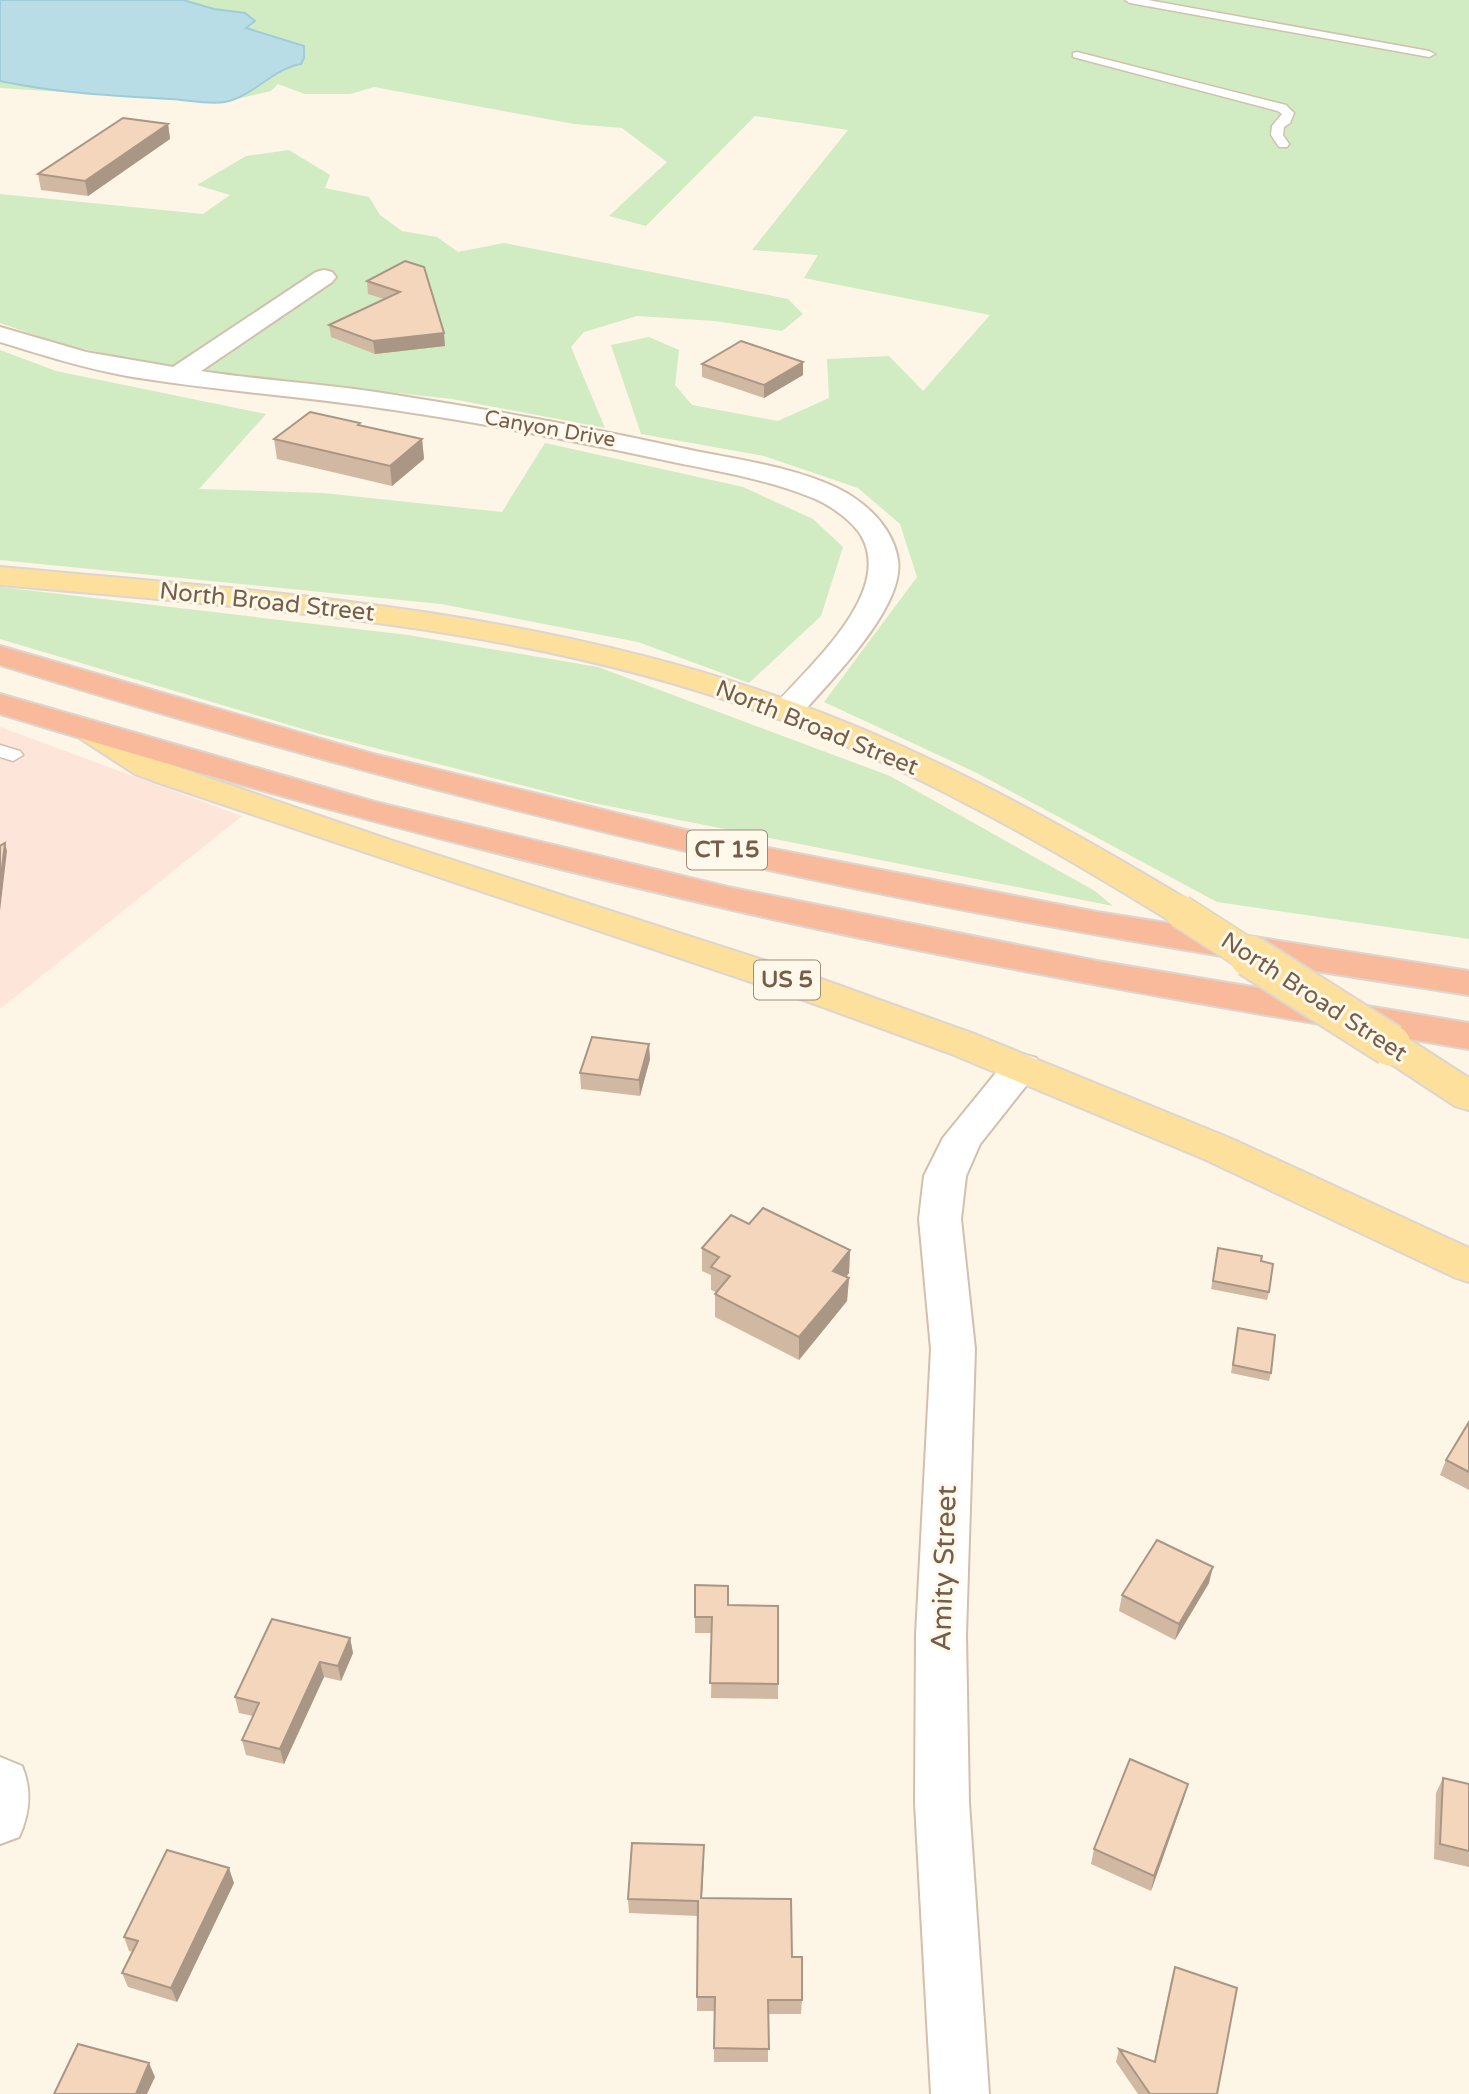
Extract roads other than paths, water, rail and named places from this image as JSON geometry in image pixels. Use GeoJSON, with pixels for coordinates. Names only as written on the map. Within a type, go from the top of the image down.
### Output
{"type":"FeatureCollection","features":[{"type":"Feature","properties":{"kind":"highway","name":"CT 15"},"geometry":{"type":"LineString","coordinates":[[0,654],[292,743],[672,838],[998,905],[1223,945],[1469,983]]}},
{"type":"Feature","properties":{"kind":"highway","name":"US 5"},"geometry":{"type":"LineString","coordinates":[[0,704],[92,732]]}},
{"type":"Feature","properties":{"kind":"highway","name":"CT 15"},"geometry":{"type":"LineString","coordinates":[[92,732],[250,780],[408,823],[754,906],[1109,977],[1469,1035]]}},
{"type":"Feature","properties":{"kind":"main road","name":"North Broad Street"},"geometry":{"type":"LineString","coordinates":[[0,576],[303,604],[440,622],[613,658],[705,683],[787,711],[990,803],[1069,845],[1180,911],[1469,1096]]}},
{"type":"Feature","properties":{"kind":"main road","name":"US 5"},"geometry":{"type":"LineString","coordinates":[[92,732],[147,767],[378,847],[800,985],[1022,1067],[1218,1149],[1469,1266]]}},
{"type":"Feature","properties":{"kind":"street"},"geometry":{"type":"LineString","coordinates":[[178,375],[324,277]]}},
{"type":"Feature","properties":{"kind":"street","name":"Canyon Drive"},"geometry":{"type":"LineString","coordinates":[[0,334],[81,359],[178,375],[454,411],[627,443],[781,478],[825,493],[855,511],[877,536],[884,563],[878,594],[862,624],[787,711]]}},
{"type":"Feature","properties":{"kind":"street","name":"Amity Street"},"geometry":{"type":"LineString","coordinates":[[960,2094],[942,1803],[942,1635],[953,1349],[940,1219],[945,1176],[963,1138],[1022,1067]]}},
{"type":"Feature","properties":{"kind":"street"},"geometry":{"type":"LineString","coordinates":[[0,1781],[0,1819]]}},
{"type":"Feature","properties":{"kind":"lane"},"geometry":{"type":"LineString","coordinates":[[1130,0],[1429,54]]}},
{"type":"Feature","properties":{"kind":"lane"},"geometry":{"type":"LineString","coordinates":[[1077,55],[1282,108],[1288,113],[1286,120],[1278,126],[1277,135],[1283,144]]}},
{"type":"Feature","properties":{"kind":"water"},"geometry":{"type":"Polygon","coordinates":[[[0,0],[183,0],[214,9],[245,13],[255,21],[246,28],[304,46],[304,58],[301,64],[281,71],[245,94],[219,103],[85,93],[0,81],[0,0]]]}}]}
